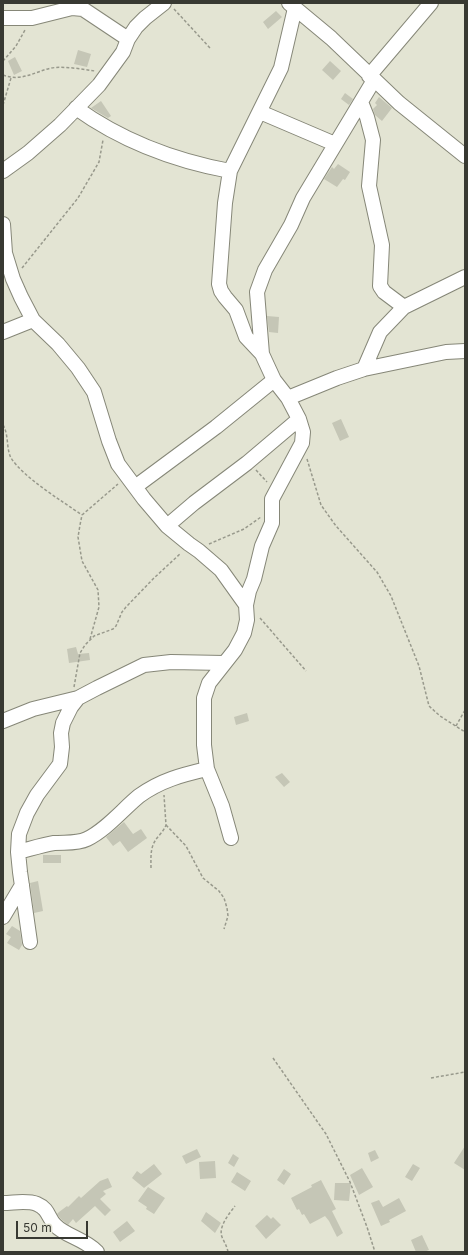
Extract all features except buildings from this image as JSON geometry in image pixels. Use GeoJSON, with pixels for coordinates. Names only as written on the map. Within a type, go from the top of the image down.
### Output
{"type":"FeatureCollection","features":[{"type":"Feature","properties":{"kind":"street"},"geometry":{"type":"LineString","coordinates":[[262,354],[257,297],[258,286],[265,270],[291,225],[302,198],[361,102],[372,78],[431,3]]}},
{"type":"Feature","properties":{"kind":"street"},"geometry":{"type":"LineString","coordinates":[[292,5],[331,38],[410,112],[465,156]]}},
{"type":"Feature","properties":{"kind":"street"},"geometry":{"type":"LineString","coordinates":[[231,838],[222,806],[207,769],[204,745],[204,698],[209,683],[235,650],[244,633],[247,620],[246,606],[249,591],[254,579],[262,546],[272,524],[272,502],[302,443],[303,432],[299,419],[288,398],[274,380],[262,354],[244,333],[236,310],[221,291],[219,284],[225,203],[230,171],[281,68],[292,5]]}},
{"type":"Feature","properties":{"kind":"street"},"geometry":{"type":"LineString","coordinates":[[3,171],[28,153],[60,125],[99,85],[123,52],[128,39],[145,18],[168,6]]}},
{"type":"Feature","properties":{"kind":"street"},"geometry":{"type":"LineString","coordinates":[[3,18],[32,18],[72,8],[83,9],[128,39]]}},
{"type":"Feature","properties":{"kind":"street"},"geometry":{"type":"LineString","coordinates":[[361,102],[367,117],[373,140],[369,186],[382,245],[380,286],[384,292],[404,307]]}},
{"type":"Feature","properties":{"kind":"street"},"geometry":{"type":"LineString","coordinates":[[76,108],[103,126],[126,138],[170,156],[201,166],[230,171]]}},
{"type":"Feature","properties":{"kind":"street"},"geometry":{"type":"LineString","coordinates":[[260,112],[335,144]]}},
{"type":"Feature","properties":{"kind":"street"},"geometry":{"type":"LineString","coordinates":[[3,224],[5,253],[13,279],[34,320],[58,344],[78,368],[94,392],[109,441],[118,464],[144,500],[167,526],[221,570],[246,606]]}},
{"type":"Feature","properties":{"kind":"street"},"geometry":{"type":"LineString","coordinates":[[364,369],[380,332],[404,307],[465,277]]}},
{"type":"Feature","properties":{"kind":"street"},"geometry":{"type":"LineString","coordinates":[[3,332],[34,320]]}},
{"type":"Feature","properties":{"kind":"street"},"geometry":{"type":"LineString","coordinates":[[288,398],[337,378],[364,369],[446,352],[465,350]]}},
{"type":"Feature","properties":{"kind":"street"},"geometry":{"type":"LineString","coordinates":[[131,482],[216,427],[274,380]]}},
{"type":"Feature","properties":{"kind":"street"},"geometry":{"type":"LineString","coordinates":[[167,526],[200,498],[247,463],[299,419]]}},
{"type":"Feature","properties":{"kind":"street"},"geometry":{"type":"LineString","coordinates":[[233,586],[249,591]]}},
{"type":"Feature","properties":{"kind":"street"},"geometry":{"type":"LineString","coordinates":[[3,721],[33,709],[75,699],[144,665],[171,662],[224,663]]}},
{"type":"Feature","properties":{"kind":"street"},"geometry":{"type":"LineString","coordinates":[[30,942],[18,852],[19,834],[27,813],[60,764],[63,723],[68,710],[75,699]]}},
{"type":"Feature","properties":{"kind":"street"},"geometry":{"type":"LineString","coordinates":[[18,852],[54,844],[80,842],[88,839],[140,796],[163,781],[207,769]]}},
{"type":"Feature","properties":{"kind":"street"},"geometry":{"type":"LineString","coordinates":[[3,917],[22,885]]}},
{"type":"Feature","properties":{"kind":"street"},"geometry":{"type":"LineString","coordinates":[[3,1203],[24,1202],[38,1204],[48,1212],[50,1220],[56,1226],[91,1245],[97,1252]]}},
{"type":"Feature","properties":{"kind":"path"},"geometry":{"type":"LineString","coordinates":[[168,6],[210,48]]}},
{"type":"Feature","properties":{"kind":"path"},"geometry":{"type":"LineString","coordinates":[[3,61],[16,46],[32,18]]}},
{"type":"Feature","properties":{"kind":"path"},"geometry":{"type":"LineString","coordinates":[[3,75],[11,78],[21,78],[51,68],[109,72]]}},
{"type":"Feature","properties":{"kind":"path"},"geometry":{"type":"LineString","coordinates":[[3,105],[11,78]]}},
{"type":"Feature","properties":{"kind":"path"},"geometry":{"type":"LineString","coordinates":[[13,279],[55,228],[78,198],[90,179],[99,162],[103,144],[103,126]]}},
{"type":"Feature","properties":{"kind":"path"},"geometry":{"type":"LineString","coordinates":[[3,425],[7,436],[10,454],[16,463],[42,488],[82,515]]}},
{"type":"Feature","properties":{"kind":"path"},"geometry":{"type":"LineString","coordinates":[[302,443],[321,505],[336,526],[377,572],[391,596],[419,666],[429,706],[440,716],[465,732]]}},
{"type":"Feature","properties":{"kind":"path"},"geometry":{"type":"LineString","coordinates":[[90,640],[116,626],[122,612],[126,607],[154,578],[178,557],[194,547],[212,543],[251,525],[272,502],[266,479],[247,463]]}},
{"type":"Feature","properties":{"kind":"path"},"geometry":{"type":"LineString","coordinates":[[75,699],[80,653],[90,640],[99,607],[98,590],[82,561],[79,548],[78,537],[82,515],[103,495],[131,482]]}},
{"type":"Feature","properties":{"kind":"path"},"geometry":{"type":"LineString","coordinates":[[246,606],[263,621],[306,671]]}},
{"type":"Feature","properties":{"kind":"path"},"geometry":{"type":"LineString","coordinates":[[456,726],[465,710]]}},
{"type":"Feature","properties":{"kind":"path"},"geometry":{"type":"LineString","coordinates":[[151,868],[151,853],[153,845],[166,825],[163,781]]}},
{"type":"Feature","properties":{"kind":"path"},"geometry":{"type":"LineString","coordinates":[[166,825],[186,846],[203,878],[219,891],[224,898],[228,916],[224,929]]}},
{"type":"Feature","properties":{"kind":"path"},"geometry":{"type":"LineString","coordinates":[[273,1058],[326,1134],[350,1182],[375,1252]]}},
{"type":"Feature","properties":{"kind":"path"},"geometry":{"type":"LineString","coordinates":[[431,1078],[465,1072]]}},
{"type":"Feature","properties":{"kind":"path"},"geometry":{"type":"LineString","coordinates":[[228,1252],[221,1236],[222,1227],[235,1206]]}}]}
